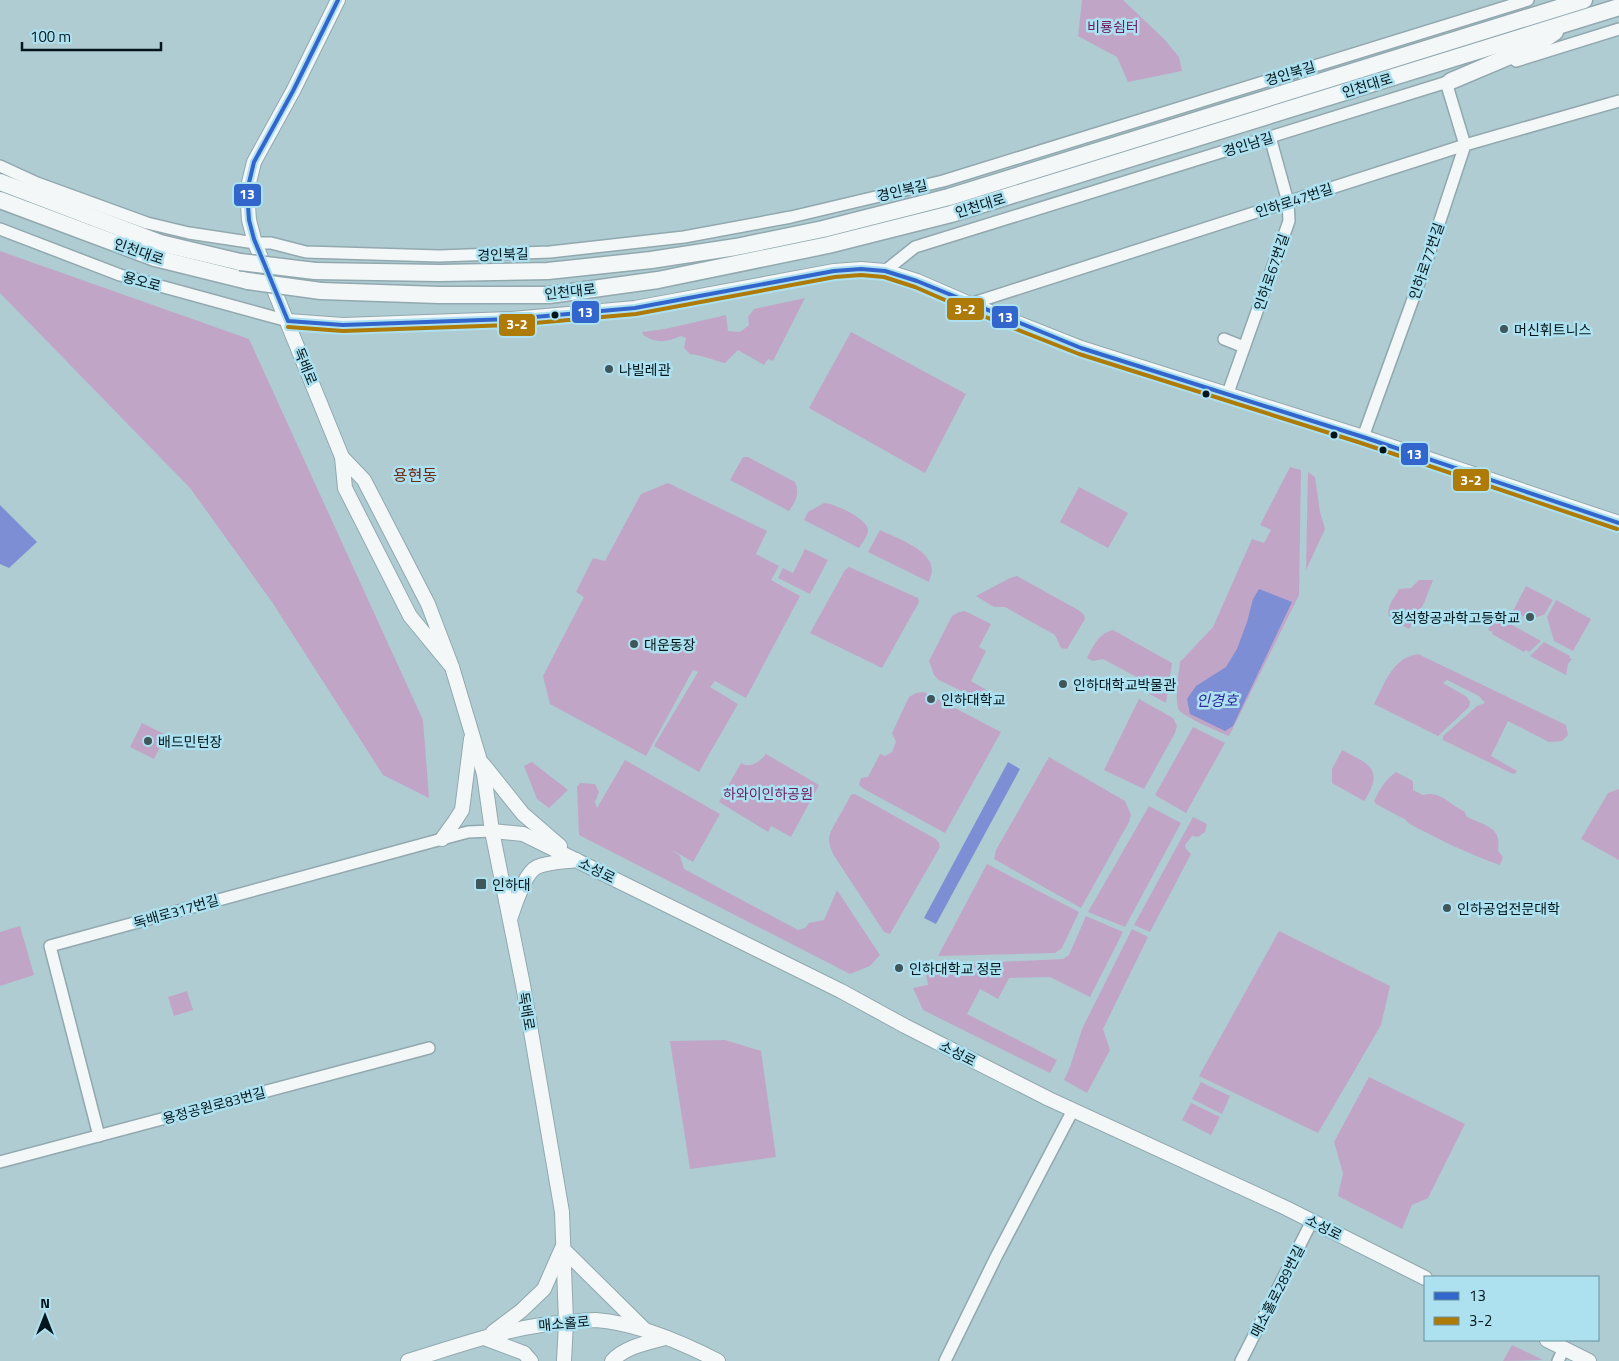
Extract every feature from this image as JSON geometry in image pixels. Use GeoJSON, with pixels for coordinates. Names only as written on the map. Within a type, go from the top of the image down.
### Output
{"type":"FeatureCollection","features":[{"type":"Feature","properties":{"kind":"highway","name":"인천대로"},"geometry":{"type":"LineString","coordinates":[[0,182],[160,243],[240,262],[315,271],[439,273],[548,271],[651,260],[736,247],[823,229],[949,197],[1584,0]]}},
{"type":"Feature","properties":{"kind":"highway","name":"인천대로"},"geometry":{"type":"LineString","coordinates":[[0,200],[155,258],[248,281],[321,291],[439,295],[549,295],[658,280],[828,246],[952,214],[1619,6]]}},
{"type":"Feature","properties":{"kind":"highway"},"geometry":{"type":"LineString","coordinates":[[1448,82],[1536,45],[1570,22]]}},
{"type":"Feature","properties":{"kind":"main road","name":"독배로"},"geometry":{"type":"LineString","coordinates":[[338,0],[293,91],[254,162],[247,191],[249,220],[255,243],[342,457],[345,488],[410,616],[452,667]]}},
{"type":"Feature","properties":{"kind":"main road"},"geometry":{"type":"LineString","coordinates":[[288,321],[343,325],[512,319],[634,308],[834,271],[861,269],[884,271],[917,281],[1081,348],[1364,437],[1619,523]]}},
{"type":"Feature","properties":{"kind":"main road","name":"독배로"},"geometry":{"type":"LineString","coordinates":[[342,457],[364,480],[428,604],[452,667],[484,774],[492,831],[562,1212],[566,1322],[564,1361]]}},
{"type":"Feature","properties":{"kind":"main road"},"geometry":{"type":"LineString","coordinates":[[442,839],[462,810],[472,734]]}},
{"type":"Feature","properties":{"kind":"main road"},"geometry":{"type":"LineString","coordinates":[[480,760],[523,814],[576,860]]}},
{"type":"Feature","properties":{"kind":"main road","name":"소성로"},"geometry":{"type":"LineString","coordinates":[[492,831],[523,834],[841,991],[913,1030],[1073,1110],[1312,1221],[1424,1277]]}},
{"type":"Feature","properties":{"kind":"main road"},"geometry":{"type":"LineString","coordinates":[[509,919],[531,870],[537,866],[550,863],[576,860]]}},
{"type":"Feature","properties":{"kind":"main road"},"geometry":{"type":"LineString","coordinates":[[484,1338],[521,1311],[544,1289],[562,1248],[647,1331]]}},
{"type":"Feature","properties":{"kind":"main road","name":"매소홀로"},"geometry":{"type":"LineString","coordinates":[[408,1361],[484,1338],[540,1324],[596,1320],[647,1331],[718,1361]]}},
{"type":"Feature","properties":{"kind":"main road"},"geometry":{"type":"LineString","coordinates":[[484,1338],[524,1353],[531,1361]]}},
{"type":"Feature","properties":{"kind":"main road"},"geometry":{"type":"LineString","coordinates":[[612,1361],[617,1355],[636,1346],[664,1338]]}},
{"type":"Feature","properties":{"kind":"main road"},"geometry":{"type":"LineString","coordinates":[[1550,1341],[1589,1361]]}},
{"type":"Feature","properties":{"kind":"street","name":"경인북길"},"geometry":{"type":"LineString","coordinates":[[0,166],[37,183],[146,223],[189,233],[255,243],[271,243],[306,252],[457,255],[550,252],[684,237],[729,229],[791,217],[943,181],[1523,2]]}},
{"type":"Feature","properties":{"kind":"street","name":"경인남길"},"geometry":{"type":"LineString","coordinates":[[884,271],[915,247],[1619,29]]}},
{"type":"Feature","properties":{"kind":"street"},"geometry":{"type":"LineString","coordinates":[[1448,82],[1465,146]]}},
{"type":"Feature","properties":{"kind":"street","name":"인하로47번길"},"geometry":{"type":"LineString","coordinates":[[970,304],[1465,146],[1619,101]]}},
{"type":"Feature","properties":{"kind":"street","name":"인하로67번길"},"geometry":{"type":"LineString","coordinates":[[1228,393],[1289,222],[1288,202],[1270,137]]}},
{"type":"Feature","properties":{"kind":"street","name":"인하로77번길"},"geometry":{"type":"LineString","coordinates":[[1364,437],[1425,266],[1465,146]]}},
{"type":"Feature","properties":{"kind":"street","name":"용오로"},"geometry":{"type":"LineString","coordinates":[[0,230],[120,275],[288,321]]}},
{"type":"Feature","properties":{"kind":"street"},"geometry":{"type":"LineString","coordinates":[[1224,339],[1244,347]]}},
{"type":"Feature","properties":{"kind":"street","name":"독배로317번길"},"geometry":{"type":"LineString","coordinates":[[99,1136],[50,946],[468,832],[492,831]]}},
{"type":"Feature","properties":{"kind":"street","name":"용정공원로83번길"},"geometry":{"type":"LineString","coordinates":[[0,1162],[429,1048]]}},
{"type":"Feature","properties":{"kind":"street"},"geometry":{"type":"LineString","coordinates":[[945,1361],[996,1257],[1073,1110]]}},
{"type":"Feature","properties":{"kind":"street","name":"매소홀로289번길"},"geometry":{"type":"LineString","coordinates":[[1241,1361],[1312,1221]]}},
{"type":"Feature","properties":{"kind":"street"},"geometry":{"type":"LineString","coordinates":[[1558,1361],[1564,1348]]}},
{"type":"Feature","properties":{"kind":"green space","name":"비룡쉼터"},"geometry":{"type":"Polygon","coordinates":[[[1082,0],[1123,0],[1165,40],[1179,57],[1182,71],[1128,82],[1117,57],[1078,36],[1082,0]]]}},
{"type":"Feature","properties":{"kind":"green space"},"geometry":{"type":"Polygon","coordinates":[[[0,251],[249,339],[423,720],[429,798],[383,775],[272,602],[190,488],[0,293],[0,251]]]}},
{"type":"Feature","properties":{"kind":"green space"},"geometry":{"type":"Polygon","coordinates":[[[805,298],[773,361],[768,359],[764,365],[738,350],[725,363],[690,354],[684,348],[686,338],[681,336],[667,341],[657,341],[643,335],[642,332],[665,329],[726,315],[728,331],[740,332],[749,325],[748,317],[754,309],[805,298]]]}},
{"type":"Feature","properties":{"kind":"green space"},"geometry":{"type":"Polygon","coordinates":[[[851,332],[966,394],[925,473],[809,408],[851,332]]]}},
{"type":"Feature","properties":{"kind":"green space"},"geometry":{"type":"Polygon","coordinates":[[[743,457],[748,457],[795,482],[796,497],[789,511],[730,480],[743,457]]]}},
{"type":"Feature","properties":{"kind":"green space"},"geometry":{"type":"Polygon","coordinates":[[[1290,467],[1301,470],[1299,595],[1229,736],[1194,720],[1179,710],[1177,693],[1180,662],[1213,627],[1252,539],[1264,543],[1271,530],[1260,525],[1290,467]]]}},
{"type":"Feature","properties":{"kind":"green space"},"geometry":{"type":"Polygon","coordinates":[[[1308,472],[1315,477],[1320,512],[1325,529],[1306,570],[1308,472]]]}},
{"type":"Feature","properties":{"kind":"green space","name":"대운동장"},"geometry":{"type":"Polygon","coordinates":[[[668,483],[767,531],[756,554],[779,566],[771,580],[800,596],[746,698],[715,681],[710,687],[738,704],[699,772],[654,746],[698,672],[693,670],[646,756],[550,704],[543,676],[584,597],[576,592],[593,558],[605,561],[641,494],[668,483]]]}},
{"type":"Feature","properties":{"kind":"green space"},"geometry":{"type":"Polygon","coordinates":[[[1079,487],[1128,513],[1108,548],[1060,522],[1079,487]]]}},
{"type":"Feature","properties":{"kind":"green space"},"geometry":{"type":"Polygon","coordinates":[[[824,503],[850,512],[867,526],[867,535],[859,548],[804,520],[808,512],[824,503]]]}},
{"type":"Feature","properties":{"kind":"green space"},"geometry":{"type":"Polygon","coordinates":[[[880,530],[912,545],[926,556],[932,570],[929,582],[868,552],[880,530]]]}},
{"type":"Feature","properties":{"kind":"green space"},"geometry":{"type":"Polygon","coordinates":[[[805,549],[828,560],[810,594],[778,578],[783,568],[793,573],[805,549]]]}},
{"type":"Feature","properties":{"kind":"green space"},"geometry":{"type":"Polygon","coordinates":[[[849,567],[918,598],[919,602],[882,668],[810,633],[845,570],[849,567]]]}},
{"type":"Feature","properties":{"kind":"green space"},"geometry":{"type":"Polygon","coordinates":[[[1017,576],[1084,615],[1085,619],[1067,649],[1061,648],[1055,635],[1005,607],[994,607],[976,596],[1017,576]]]}},
{"type":"Feature","properties":{"kind":"green space"},"geometry":{"type":"Polygon","coordinates":[[[1419,580],[1433,580],[1424,603],[1409,629],[1390,619],[1389,607],[1399,589],[1411,588],[1419,580]]]}},
{"type":"Feature","properties":{"kind":"green space"},"geometry":{"type":"Polygon","coordinates":[[[1526,586],[1553,600],[1544,615],[1529,619],[1513,611],[1526,586]]]}},
{"type":"Feature","properties":{"kind":"green space"},"geometry":{"type":"Polygon","coordinates":[[[1556,600],[1591,619],[1573,651],[1554,641],[1547,617],[1556,600]]]}},
{"type":"Feature","properties":{"kind":"green space"},"geometry":{"type":"Polygon","coordinates":[[[965,611],[991,624],[979,647],[986,651],[971,681],[990,692],[986,703],[939,680],[934,675],[929,661],[952,616],[965,611]]]}},
{"type":"Feature","properties":{"kind":"green space"},"geometry":{"type":"Polygon","coordinates":[[[1496,616],[1541,641],[1529,652],[1526,650],[1524,652],[1488,630],[1496,616]]]}},
{"type":"Feature","properties":{"kind":"green space"},"geometry":{"type":"Polygon","coordinates":[[[1113,630],[1172,663],[1166,703],[1148,693],[1146,682],[1103,659],[1093,661],[1087,658],[1100,637],[1113,630]]]}},
{"type":"Feature","properties":{"kind":"green space"},"geometry":{"type":"Polygon","coordinates":[[[1544,642],[1570,656],[1569,658],[1572,659],[1568,664],[1566,675],[1530,656],[1544,642]]]}},
{"type":"Feature","properties":{"kind":"green space"},"geometry":{"type":"Polygon","coordinates":[[[1418,654],[1566,725],[1568,735],[1562,741],[1549,742],[1508,721],[1491,756],[1517,771],[1514,774],[1443,740],[1443,736],[1477,706],[1485,703],[1479,696],[1447,680],[1443,683],[1467,697],[1470,702],[1469,707],[1438,736],[1374,704],[1390,673],[1396,666],[1409,656],[1418,654]]]}},
{"type":"Feature","properties":{"kind":"green space"},"geometry":{"type":"Polygon","coordinates":[[[924,692],[1001,732],[945,833],[859,785],[861,778],[868,777],[880,754],[885,756],[892,752],[896,742],[892,733],[909,697],[916,693],[924,692]]]}},
{"type":"Feature","properties":{"kind":"green space"},"geometry":{"type":"Polygon","coordinates":[[[1139,699],[1173,718],[1177,726],[1144,789],[1104,770],[1139,699]]]}},
{"type":"Feature","properties":{"kind":"green space","name":"배드민턴장"},"geometry":{"type":"Polygon","coordinates":[[[142,723],[166,735],[154,759],[130,747],[142,723]]]}},
{"type":"Feature","properties":{"kind":"green space"},"geometry":{"type":"Polygon","coordinates":[[[1193,727],[1225,743],[1186,813],[1155,795],[1193,727]]]}},
{"type":"Feature","properties":{"kind":"green space"},"geometry":{"type":"Polygon","coordinates":[[[1342,750],[1360,759],[1371,769],[1373,782],[1364,801],[1332,783],[1332,769],[1342,750]]]}},
{"type":"Feature","properties":{"kind":"green space","name":"하와이인하공원"},"geometry":{"type":"Polygon","coordinates":[[[766,754],[819,785],[791,837],[771,826],[768,832],[719,802],[741,763],[751,765],[758,762],[766,754]]]}},
{"type":"Feature","properties":{"kind":"green space"},"geometry":{"type":"Polygon","coordinates":[[[1049,757],[1125,801],[1131,815],[1129,822],[1081,908],[994,859],[996,850],[1049,757]]]}},
{"type":"Feature","properties":{"kind":"green space"},"geometry":{"type":"Polygon","coordinates":[[[625,760],[720,814],[693,862],[672,850],[680,856],[684,869],[798,930],[805,928],[809,923],[824,920],[837,890],[880,955],[870,966],[850,974],[579,835],[577,787],[580,783],[595,784],[599,792],[595,802],[597,808],[625,760]]]}},
{"type":"Feature","properties":{"kind":"green space"},"geometry":{"type":"Polygon","coordinates":[[[532,762],[568,790],[549,808],[537,799],[524,766],[532,762]]]}},
{"type":"Feature","properties":{"kind":"green space"},"geometry":{"type":"Polygon","coordinates":[[[1396,772],[1413,781],[1413,790],[1423,795],[1440,796],[1464,811],[1467,817],[1491,828],[1498,837],[1498,851],[1503,857],[1500,865],[1442,840],[1376,804],[1374,801],[1381,789],[1396,772]]]}},
{"type":"Feature","properties":{"kind":"green space"},"geometry":{"type":"Polygon","coordinates":[[[1619,789],[1619,860],[1581,839],[1608,793],[1619,789]]]}},
{"type":"Feature","properties":{"kind":"green space"},"geometry":{"type":"Polygon","coordinates":[[[855,794],[936,839],[940,847],[890,934],[884,932],[833,854],[830,846],[829,837],[831,831],[851,795],[855,794]]]}},
{"type":"Feature","properties":{"kind":"green space"},"geometry":{"type":"Polygon","coordinates":[[[1149,806],[1181,823],[1125,927],[1088,912],[1149,806]]]}},
{"type":"Feature","properties":{"kind":"green space"},"geometry":{"type":"Polygon","coordinates":[[[1193,817],[1207,824],[1205,832],[1198,837],[1192,836],[1185,845],[1191,854],[1150,932],[1134,925],[1193,817]]]}},
{"type":"Feature","properties":{"kind":"green space"},"geometry":{"type":"Polygon","coordinates":[[[987,864],[1079,912],[1062,948],[1055,953],[938,956],[987,864]]]}},
{"type":"Feature","properties":{"kind":"green space"},"geometry":{"type":"Polygon","coordinates":[[[1086,916],[1123,932],[1090,997],[1050,977],[1009,978],[998,999],[980,989],[967,1014],[1057,1060],[1050,1073],[923,1010],[913,988],[928,985],[926,974],[932,965],[1063,959],[1069,955],[1086,916]]]}},
{"type":"Feature","properties":{"kind":"green space"},"geometry":{"type":"Polygon","coordinates":[[[20,926],[34,975],[0,986],[0,932],[20,926]]]}},
{"type":"Feature","properties":{"kind":"green space"},"geometry":{"type":"Polygon","coordinates":[[[1132,929],[1148,937],[1103,1029],[1110,1050],[1087,1093],[1064,1080],[1082,1029],[1132,929]]]}},
{"type":"Feature","properties":{"kind":"green space"},"geometry":{"type":"Polygon","coordinates":[[[1279,931],[1390,986],[1381,1025],[1318,1133],[1199,1076],[1279,931]]]}},
{"type":"Feature","properties":{"kind":"green space"},"geometry":{"type":"Polygon","coordinates":[[[187,991],[193,1010],[174,1016],[168,997],[187,991]]]}},
{"type":"Feature","properties":{"kind":"green space"},"geometry":{"type":"Polygon","coordinates":[[[725,1040],[761,1051],[776,1157],[690,1169],[670,1041],[725,1040]]]}},
{"type":"Feature","properties":{"kind":"green space"},"geometry":{"type":"Polygon","coordinates":[[[1369,1077],[1465,1124],[1428,1198],[1412,1205],[1402,1229],[1338,1196],[1343,1173],[1334,1142],[1369,1077]]]}},
{"type":"Feature","properties":{"kind":"green space"},"geometry":{"type":"Polygon","coordinates":[[[1201,1082],[1230,1096],[1222,1114],[1192,1099],[1201,1082]]]}},
{"type":"Feature","properties":{"kind":"green space"},"geometry":{"type":"Polygon","coordinates":[[[1191,1103],[1220,1117],[1211,1135],[1182,1120],[1191,1103]]]}},
{"type":"Feature","properties":{"kind":"green space"},"geometry":{"type":"Polygon","coordinates":[[[1512,1345],[1543,1360],[1503,1361],[1512,1345]]]}},
{"type":"Feature","properties":{"kind":"water"},"geometry":{"type":"Polygon","coordinates":[[[0,505],[37,542],[9,568],[0,564],[0,505]]]}},
{"type":"Feature","properties":{"kind":"water","name":"인경호"},"geometry":{"type":"Polygon","coordinates":[[[1259,589],[1292,602],[1233,726],[1225,731],[1190,714],[1187,699],[1196,686],[1226,667],[1237,649],[1253,599],[1259,589]]]}},
{"type":"Feature","properties":{"kind":"water"},"geometry":{"type":"Polygon","coordinates":[[[1008,762],[1020,769],[936,924],[924,918],[1008,762]]]}},
{"type":"Feature","properties":{"kind":"transit line","name":"13"},"geometry":{"type":"LineString","coordinates":[[338,0],[293,91],[254,162],[247,191],[249,220],[254,239],[288,321],[343,325],[512,319],[635,308],[834,271],[861,269],[885,271],[917,281],[1081,348],[1363,437],[1619,523]]}},
{"type":"Feature","properties":{"kind":"transit line","name":"3-2"},"geometry":{"type":"LineString","coordinates":[[288,327],[343,331],[512,325],[636,314],[835,277],[861,275],[884,277],[915,287],[1079,354],[1361,443],[1617,529]]}},
{"type":"Feature","properties":{"kind":"place","name":"머신휘트니스"},"geometry":{"type":"Point","coordinates":[1504,329]}},
{"type":"Feature","properties":{"kind":"place","name":"나빌레관"},"geometry":{"type":"Point","coordinates":[609,369]}},
{"type":"Feature","properties":{"kind":"place","name":"정석항공과학고등학교"},"geometry":{"type":"Point","coordinates":[1530,617]}},
{"type":"Feature","properties":{"kind":"place","name":"대운동장"},"geometry":{"type":"Point","coordinates":[634,644]}},
{"type":"Feature","properties":{"kind":"place","name":"인하대학교박물관"},"geometry":{"type":"Point","coordinates":[1063,684]}},
{"type":"Feature","properties":{"kind":"place","name":"인하대학교"},"geometry":{"type":"Point","coordinates":[931,699]}},
{"type":"Feature","properties":{"kind":"place","name":"배드민턴장"},"geometry":{"type":"Point","coordinates":[148,741]}},
{"type":"Feature","properties":{"kind":"place","name":"인하대"},"geometry":{"type":"Point","coordinates":[481,884]}},
{"type":"Feature","properties":{"kind":"place","name":"인하공업전문대학"},"geometry":{"type":"Point","coordinates":[1447,908]}},
{"type":"Feature","properties":{"kind":"place","name":"인하대학교 정문"},"geometry":{"type":"Point","coordinates":[899,968]}},
{"type":"Feature","properties":{"kind":"district","name":"용현동"},"geometry":{"type":"Point","coordinates":[415,475]}}]}
